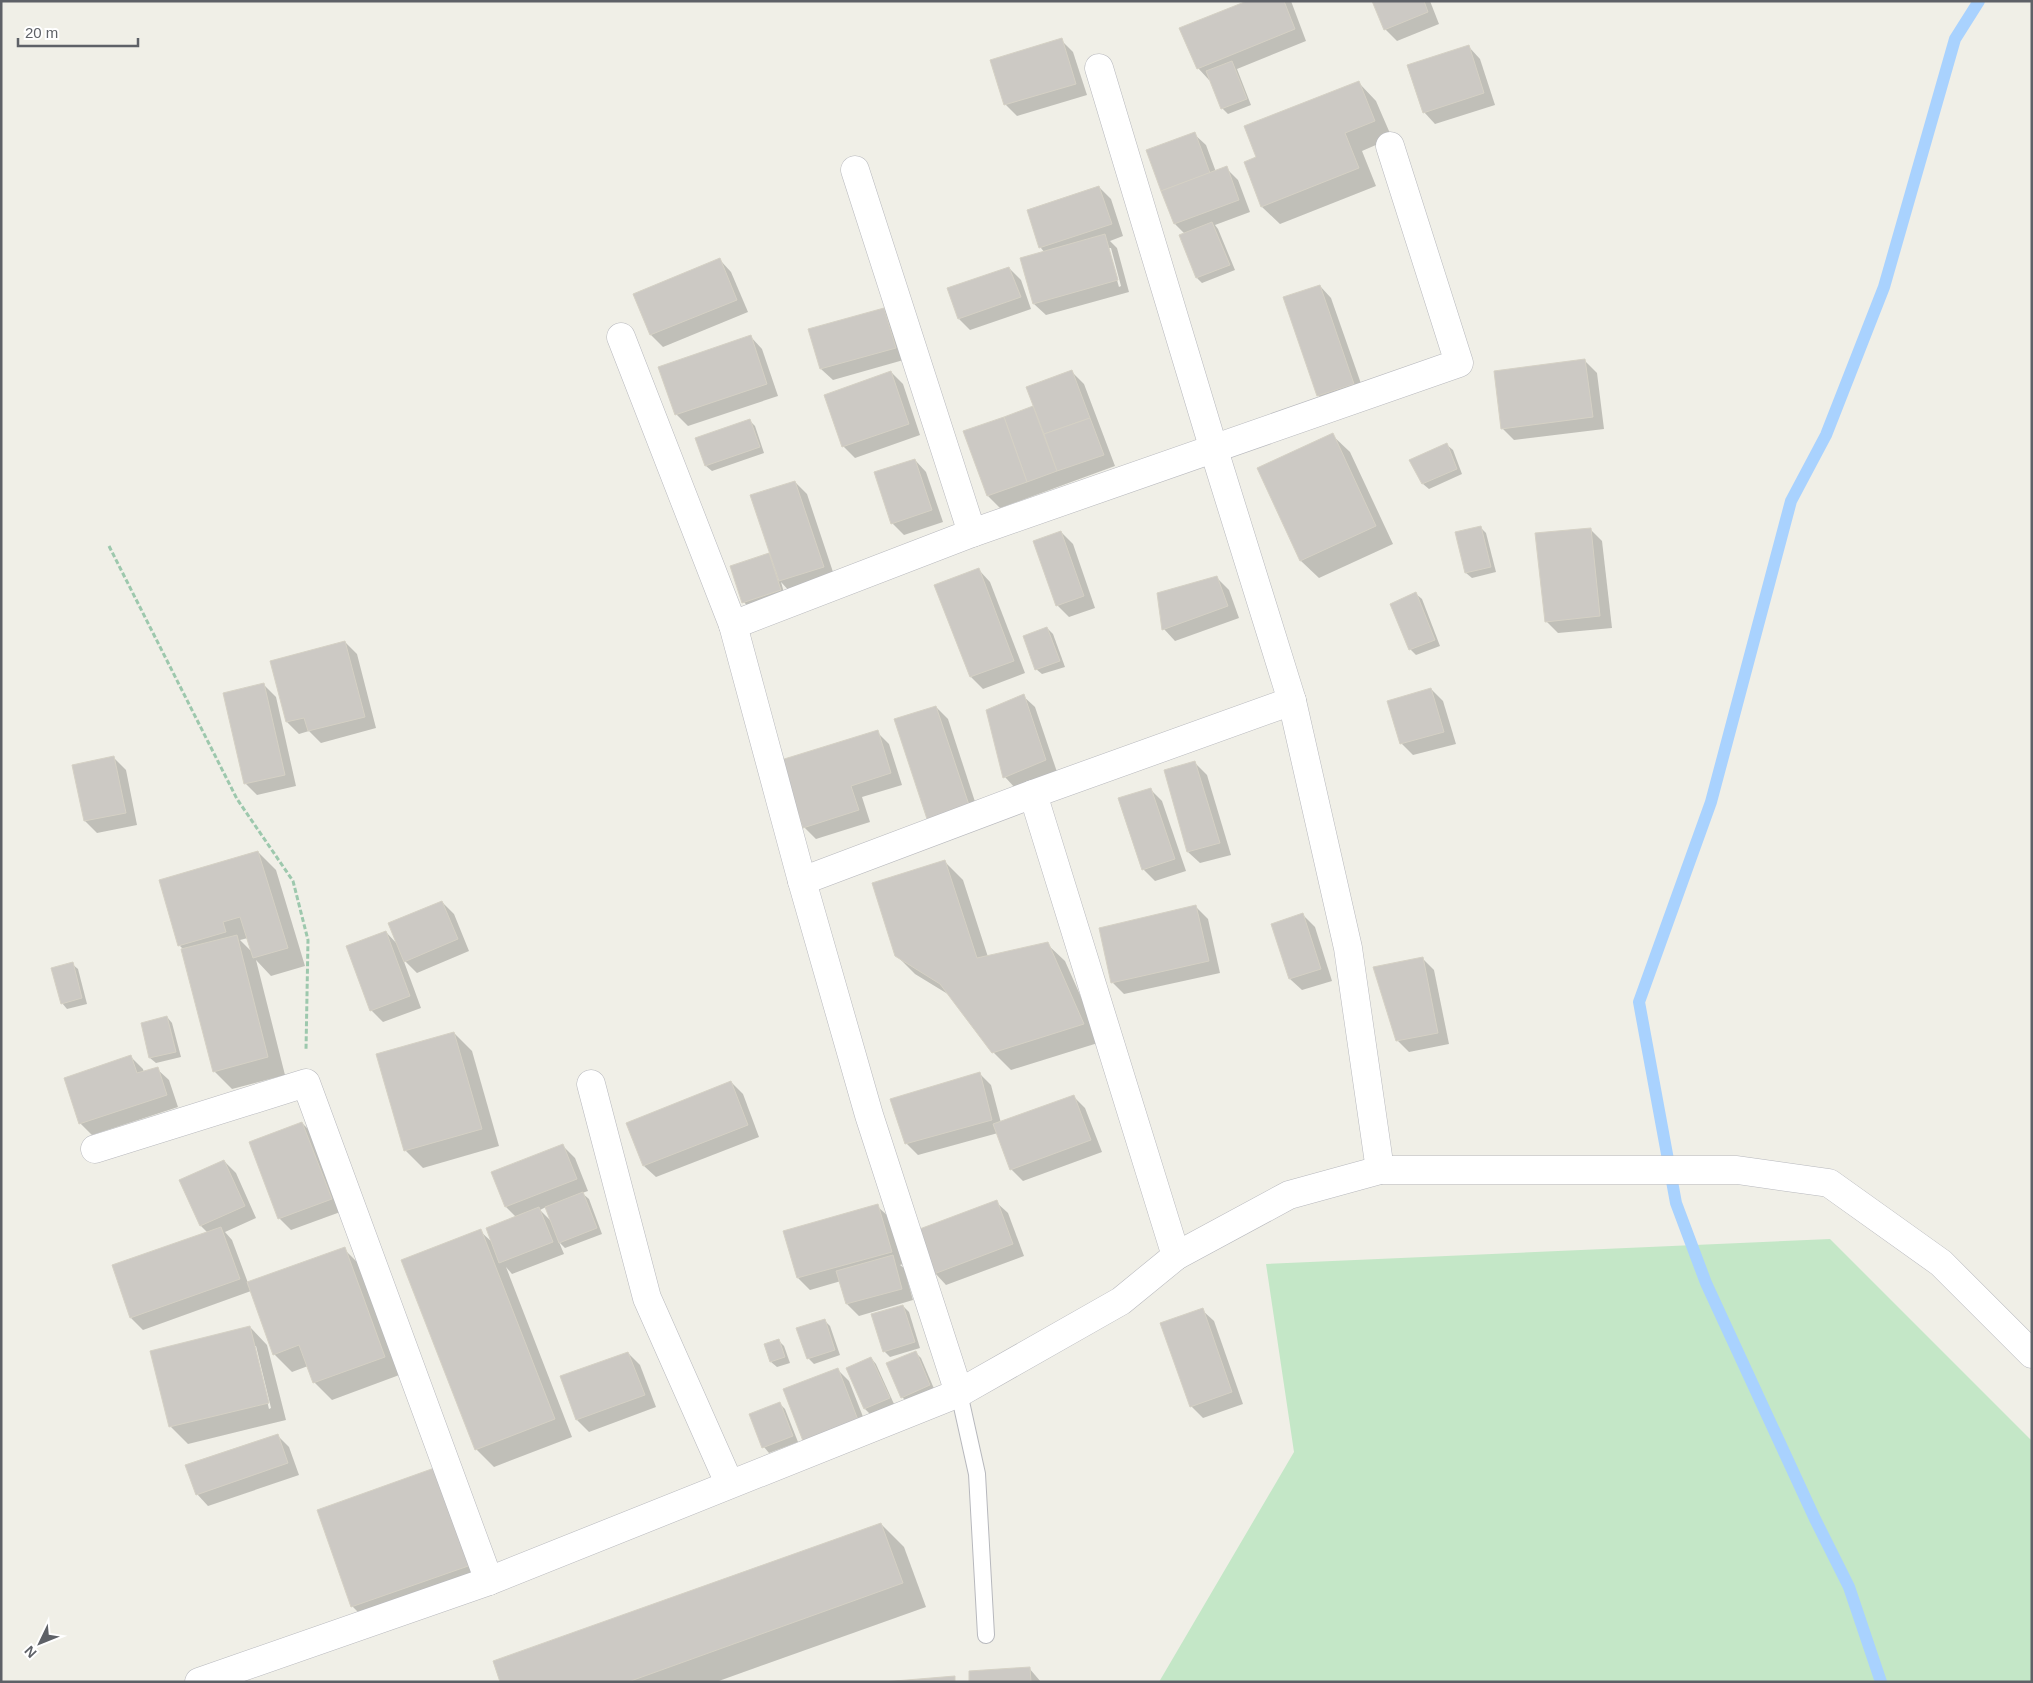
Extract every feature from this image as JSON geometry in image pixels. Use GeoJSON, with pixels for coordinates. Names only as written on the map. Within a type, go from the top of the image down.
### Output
{"type":"FeatureCollection","features":[{"type":"Feature","properties":{"kind":"street"},"geometry":{"type":"LineString","coordinates":[[1099,68],[1292,701],[1348,948],[1380,1170]]}},
{"type":"Feature","properties":{"kind":"street"},"geometry":{"type":"LineString","coordinates":[[733,625],[972,533],[1459,363],[1390,146]]}},
{"type":"Feature","properties":{"kind":"street"},"geometry":{"type":"LineString","coordinates":[[855,170],[972,533]]}},
{"type":"Feature","properties":{"kind":"street"},"geometry":{"type":"LineString","coordinates":[[621,337],[733,625],[802,881],[869,1115],[960,1393]]}},
{"type":"Feature","properties":{"kind":"street"},"geometry":{"type":"LineString","coordinates":[[802,881],[1033,794],[1292,701]]}},
{"type":"Feature","properties":{"kind":"street"},"geometry":{"type":"LineString","coordinates":[[1033,794],[1176,1256]]}},
{"type":"Feature","properties":{"kind":"street"},"geometry":{"type":"LineString","coordinates":[[95,1149],[306,1083],[488,1581]]}},
{"type":"Feature","properties":{"kind":"street"},"geometry":{"type":"LineString","coordinates":[[591,1084],[647,1298],[729,1483]]}},
{"type":"Feature","properties":{"kind":"street"},"geometry":{"type":"LineString","coordinates":[[199,1682],[488,1581],[729,1483],[960,1393],[1121,1301],[1176,1256],[1289,1195],[1380,1170],[1737,1170],[1829,1183],[1941,1263],[2032,1354]]}},
{"type":"Feature","properties":{"kind":"lane"},"geometry":{"type":"LineString","coordinates":[[960,1393],[977,1474],[986,1635]]}},
{"type":"Feature","properties":{"kind":"path"},"geometry":{"type":"LineString","coordinates":[[110,546],[237,799],[293,881],[308,940],[306,1083]]}},
{"type":"Feature","properties":{"kind":"green space"},"geometry":{"type":"Polygon","coordinates":[[[1830,1239],[2032,1441],[2032,1682],[1159,1682],[1294,1452],[1266,1264],[1830,1239]]]}},
{"type":"Feature","properties":{"kind":"building"},"geometry":{"type":"Polygon","coordinates":[[[1247,1],[1284,1],[1295,29],[1197,69],[1179,28],[1247,1]]]}},
{"type":"Feature","properties":{"kind":"building"},"geometry":{"type":"Polygon","coordinates":[[[1372,1],[1424,1],[1428,12],[1384,30],[1372,1]]]}},
{"type":"Feature","properties":{"kind":"building"},"geometry":{"type":"Polygon","coordinates":[[[1062,38],[1076,84],[1004,105],[990,60],[1062,38]]]}},
{"type":"Feature","properties":{"kind":"building"},"geometry":{"type":"Polygon","coordinates":[[[1469,45],[1484,93],[1423,113],[1407,65],[1469,45]]]}},
{"type":"Feature","properties":{"kind":"building"},"geometry":{"type":"Polygon","coordinates":[[[1232,61],[1247,99],[1221,109],[1206,71],[1232,61]]]}},
{"type":"Feature","properties":{"kind":"building"},"geometry":{"type":"Polygon","coordinates":[[[1359,81],[1375,121],[1345,133],[1359,168],[1261,207],[1244,162],[1256,157],[1244,126],[1359,81]]]}},
{"type":"Feature","properties":{"kind":"building"},"geometry":{"type":"Polygon","coordinates":[[[1195,132],[1210,173],[1161,191],[1146,150],[1195,132]]]}},
{"type":"Feature","properties":{"kind":"building"},"geometry":{"type":"Polygon","coordinates":[[[1227,166],[1239,200],[1174,224],[1161,191],[1227,166]]]}},
{"type":"Feature","properties":{"kind":"building"},"geometry":{"type":"Polygon","coordinates":[[[1099,186],[1112,224],[1039,248],[1027,210],[1099,186]]]}},
{"type":"Feature","properties":{"kind":"building"},"geometry":{"type":"Polygon","coordinates":[[[1212,222],[1230,265],[1196,278],[1179,235],[1212,222]]]}},
{"type":"Feature","properties":{"kind":"building"},"geometry":{"type":"Polygon","coordinates":[[[1105,234],[1118,280],[1033,304],[1020,258],[1105,234]]]}},
{"type":"Feature","properties":{"kind":"building"},"geometry":{"type":"Polygon","coordinates":[[[720,258],[737,300],[650,335],[633,294],[720,258]]]}},
{"type":"Feature","properties":{"kind":"building"},"geometry":{"type":"Polygon","coordinates":[[[1009,267],[1021,297],[958,319],[947,288],[1009,267]]]}},
{"type":"Feature","properties":{"kind":"building"},"geometry":{"type":"Polygon","coordinates":[[[1320,285],[1354,384],[1317,396],[1283,297],[1320,285]]]}},
{"type":"Feature","properties":{"kind":"building"},"geometry":{"type":"Polygon","coordinates":[[[884,308],[896,348],[820,369],[808,329],[884,308]]]}},
{"type":"Feature","properties":{"kind":"building"},"geometry":{"type":"Polygon","coordinates":[[[751,335],[767,384],[675,415],[658,367],[751,335]]]}},
{"type":"Feature","properties":{"kind":"building"},"geometry":{"type":"Polygon","coordinates":[[[1585,359],[1593,417],[1501,429],[1494,371],[1585,359]]]}},
{"type":"Feature","properties":{"kind":"building"},"geometry":{"type":"Polygon","coordinates":[[[1072,370],[1090,418],[1044,434],[1026,387],[1072,370]]]}},
{"type":"Feature","properties":{"kind":"building"},"geometry":{"type":"Polygon","coordinates":[[[891,371],[909,424],[842,447],[824,395],[891,371]]]}},
{"type":"Feature","properties":{"kind":"building"},"geometry":{"type":"Polygon","coordinates":[[[1033,406],[1057,471],[1027,482],[1004,417],[1033,406]]]}},
{"type":"Feature","properties":{"kind":"building"},"geometry":{"type":"Polygon","coordinates":[[[1004,417],[1027,482],[987,496],[963,431],[1004,417]]]}},
{"type":"Feature","properties":{"kind":"building"},"geometry":{"type":"Polygon","coordinates":[[[1090,418],[1104,455],[1057,471],[1044,434],[1090,418]]]}},
{"type":"Feature","properties":{"kind":"building"},"geometry":{"type":"Polygon","coordinates":[[[750,419],[760,447],[705,466],[695,438],[750,419]]]}},
{"type":"Feature","properties":{"kind":"building"},"geometry":{"type":"Polygon","coordinates":[[[1333,433],[1376,526],[1300,561],[1257,468],[1333,433]]]}},
{"type":"Feature","properties":{"kind":"building"},"geometry":{"type":"Polygon","coordinates":[[[1447,443],[1457,469],[1422,484],[1409,460],[1447,443]]]}},
{"type":"Feature","properties":{"kind":"building"},"geometry":{"type":"Polygon","coordinates":[[[915,459],[932,510],[891,524],[874,472],[915,459]]]}},
{"type":"Feature","properties":{"kind":"building"},"geometry":{"type":"Polygon","coordinates":[[[795,481],[824,567],[779,581],[750,495],[795,481]]]}},
{"type":"Feature","properties":{"kind":"building"},"geometry":{"type":"Polygon","coordinates":[[[1481,526],[1491,567],[1465,573],[1455,532],[1481,526]]]}},
{"type":"Feature","properties":{"kind":"building"},"geometry":{"type":"Polygon","coordinates":[[[1591,528],[1600,616],[1545,622],[1535,533],[1591,528]]]}},
{"type":"Feature","properties":{"kind":"building"},"geometry":{"type":"Polygon","coordinates":[[[1061,531],[1084,596],[1056,606],[1033,541],[1061,531]]]}},
{"type":"Feature","properties":{"kind":"building"},"geometry":{"type":"Polygon","coordinates":[[[769,553],[781,590],[742,603],[730,566],[769,553]]]}},
{"type":"Feature","properties":{"kind":"building"},"geometry":{"type":"Polygon","coordinates":[[[979,568],[1014,661],[970,677],[934,585],[979,568]]]}},
{"type":"Feature","properties":{"kind":"building"},"geometry":{"type":"Polygon","coordinates":[[[1217,576],[1228,606],[1162,630],[1157,593],[1217,576]]]}},
{"type":"Feature","properties":{"kind":"building"},"geometry":{"type":"Polygon","coordinates":[[[1416,592],[1435,640],[1409,650],[1390,604],[1416,592]]]}},
{"type":"Feature","properties":{"kind":"building"},"geometry":{"type":"Polygon","coordinates":[[[1047,627],[1060,661],[1035,670],[1023,636],[1047,627]]]}},
{"type":"Feature","properties":{"kind":"building"},"geometry":{"type":"Polygon","coordinates":[[[345,641],[365,717],[308,731],[304,718],[286,722],[270,661],[345,641]]]}},
{"type":"Feature","properties":{"kind":"building"},"geometry":{"type":"Polygon","coordinates":[[[264,683],[285,775],[244,784],[223,693],[264,683]]]}},
{"type":"Feature","properties":{"kind":"building"},"geometry":{"type":"Polygon","coordinates":[[[1431,688],[1444,732],[1400,744],[1387,701],[1431,688]]]}},
{"type":"Feature","properties":{"kind":"building"},"geometry":{"type":"Polygon","coordinates":[[[1024,694],[1046,760],[1003,778],[986,710],[1024,694]]]}},
{"type":"Feature","properties":{"kind":"building"},"geometry":{"type":"Polygon","coordinates":[[[936,706],[969,805],[927,819],[894,719],[936,706]]]}},
{"type":"Feature","properties":{"kind":"building"},"geometry":{"type":"Polygon","coordinates":[[[878,730],[891,773],[851,786],[859,810],[803,828],[781,760],[878,730]]]}},
{"type":"Feature","properties":{"kind":"building"},"geometry":{"type":"Polygon","coordinates":[[[114,756],[126,813],[84,821],[72,765],[114,756]]]}},
{"type":"Feature","properties":{"kind":"building"},"geometry":{"type":"Polygon","coordinates":[[[1195,761],[1220,843],[1187,852],[1164,770],[1195,761]]]}},
{"type":"Feature","properties":{"kind":"building"},"geometry":{"type":"Polygon","coordinates":[[[1151,788],[1175,859],[1142,870],[1118,798],[1151,788]]]}},
{"type":"Feature","properties":{"kind":"building"},"geometry":{"type":"Polygon","coordinates":[[[258,851],[288,948],[253,958],[240,917],[223,922],[226,932],[178,946],[159,880],[258,851]]]}},
{"type":"Feature","properties":{"kind":"building"},"geometry":{"type":"Polygon","coordinates":[[[945,860],[977,958],[1048,942],[1084,1024],[992,1053],[940,984],[895,956],[872,883],[945,860]]]}},
{"type":"Feature","properties":{"kind":"building"},"geometry":{"type":"Polygon","coordinates":[[[442,901],[458,939],[404,962],[388,923],[442,901]]]}},
{"type":"Feature","properties":{"kind":"building"},"geometry":{"type":"Polygon","coordinates":[[[1196,905],[1209,961],[1111,983],[1099,928],[1196,905]]]}},
{"type":"Feature","properties":{"kind":"building"},"geometry":{"type":"Polygon","coordinates":[[[1303,913],[1321,969],[1289,979],[1271,924],[1303,913]]]}},
{"type":"Feature","properties":{"kind":"building"},"geometry":{"type":"Polygon","coordinates":[[[386,931],[410,996],[370,1011],[346,946],[386,931]]]}},
{"type":"Feature","properties":{"kind":"building"},"geometry":{"type":"Polygon","coordinates":[[[237,935],[268,1057],[213,1072],[181,949],[237,935]]]}},
{"type":"Feature","properties":{"kind":"building"},"geometry":{"type":"Polygon","coordinates":[[[1423,957],[1438,1033],[1396,1041],[1373,967],[1423,957]]]}},
{"type":"Feature","properties":{"kind":"building"},"geometry":{"type":"Polygon","coordinates":[[[73,962],[82,998],[61,1004],[51,968],[73,962]]]}},
{"type":"Feature","properties":{"kind":"building"},"geometry":{"type":"Polygon","coordinates":[[[167,1016],[176,1052],[149,1058],[141,1023],[167,1016]]]}},
{"type":"Feature","properties":{"kind":"building"},"geometry":{"type":"Polygon","coordinates":[[[454,1032],[482,1129],[404,1151],[376,1054],[454,1032]]]}},
{"type":"Feature","properties":{"kind":"building"},"geometry":{"type":"Polygon","coordinates":[[[131,1055],[137,1073],[158,1067],[167,1095],[79,1124],[64,1078],[131,1055]]]}},
{"type":"Feature","properties":{"kind":"building"},"geometry":{"type":"Polygon","coordinates":[[[980,1072],[992,1120],[905,1144],[890,1099],[980,1072]]]}},
{"type":"Feature","properties":{"kind":"building"},"geometry":{"type":"Polygon","coordinates":[[[731,1081],[748,1125],[643,1166],[626,1123],[731,1081]]]}},
{"type":"Feature","properties":{"kind":"building"},"geometry":{"type":"Polygon","coordinates":[[[1074,1095],[1091,1140],[1010,1170],[993,1124],[1074,1095]]]}},
{"type":"Feature","properties":{"kind":"building"},"geometry":{"type":"Polygon","coordinates":[[[302,1122],[332,1199],[278,1219],[249,1142],[302,1122]]]}},
{"type":"Feature","properties":{"kind":"building"},"geometry":{"type":"Polygon","coordinates":[[[563,1144],[577,1179],[505,1207],[491,1172],[563,1144]]]}},
{"type":"Feature","properties":{"kind":"building"},"geometry":{"type":"Polygon","coordinates":[[[224,1160],[245,1206],[200,1226],[179,1180],[224,1160]]]}},
{"type":"Feature","properties":{"kind":"building"},"geometry":{"type":"Polygon","coordinates":[[[583,1192],[597,1228],[559,1243],[545,1207],[583,1192]]]}},
{"type":"Feature","properties":{"kind":"building"},"geometry":{"type":"Polygon","coordinates":[[[997,1200],[1013,1244],[934,1274],[917,1230],[997,1200]]]}},
{"type":"Feature","properties":{"kind":"building"},"geometry":{"type":"Polygon","coordinates":[[[878,1204],[892,1252],[797,1278],[783,1231],[878,1204]]]}},
{"type":"Feature","properties":{"kind":"building"},"geometry":{"type":"Polygon","coordinates":[[[539,1207],[553,1242],[499,1263],[486,1228],[539,1207]]]}},
{"type":"Feature","properties":{"kind":"building"},"geometry":{"type":"Polygon","coordinates":[[[221,1227],[240,1279],[130,1318],[112,1265],[221,1227]]]}},
{"type":"Feature","properties":{"kind":"building"},"geometry":{"type":"Polygon","coordinates":[[[481,1229],[555,1419],[475,1450],[401,1260],[481,1229]]]}},
{"type":"Feature","properties":{"kind":"building"},"geometry":{"type":"Polygon","coordinates":[[[345,1247],[385,1357],[313,1383],[299,1345],[273,1355],[247,1282],[345,1247]]]}},
{"type":"Feature","properties":{"kind":"building"},"geometry":{"type":"Polygon","coordinates":[[[893,1255],[902,1289],[846,1304],[836,1271],[893,1255]]]}},
{"type":"Feature","properties":{"kind":"building"},"geometry":{"type":"Polygon","coordinates":[[[903,1305],[915,1342],[883,1352],[871,1314],[903,1305]]]}},
{"type":"Feature","properties":{"kind":"building"},"geometry":{"type":"Polygon","coordinates":[[[1203,1308],[1232,1392],[1190,1407],[1160,1323],[1203,1308]]]}},
{"type":"Feature","properties":{"kind":"building"},"geometry":{"type":"Polygon","coordinates":[[[825,1319],[835,1350],[807,1359],[796,1328],[825,1319]]]}},
{"type":"Feature","properties":{"kind":"building"},"geometry":{"type":"Polygon","coordinates":[[[250,1326],[269,1403],[169,1427],[150,1351],[250,1326]]]}},
{"type":"Feature","properties":{"kind":"building"},"geometry":{"type":"Polygon","coordinates":[[[779,1339],[785,1357],[770,1362],[764,1344],[779,1339]]]}},
{"type":"Feature","properties":{"kind":"building"},"geometry":{"type":"Polygon","coordinates":[[[916,1351],[930,1385],[901,1398],[886,1363],[916,1351]]]}},
{"type":"Feature","properties":{"kind":"building"},"geometry":{"type":"Polygon","coordinates":[[[628,1352],[645,1395],[576,1420],[560,1376],[628,1352]]]}},
{"type":"Feature","properties":{"kind":"building"},"geometry":{"type":"Polygon","coordinates":[[[871,1357],[890,1398],[864,1409],[846,1368],[871,1357]]]}},
{"type":"Feature","properties":{"kind":"building"},"geometry":{"type":"Polygon","coordinates":[[[838,1368],[858,1420],[803,1441],[783,1389],[838,1368]]]}},
{"type":"Feature","properties":{"kind":"building"},"geometry":{"type":"Polygon","coordinates":[[[780,1402],[793,1436],[762,1448],[749,1414],[780,1402]]]}},
{"type":"Feature","properties":{"kind":"building"},"geometry":{"type":"Polygon","coordinates":[[[278,1434],[288,1463],[196,1495],[185,1465],[278,1434]]]}},
{"type":"Feature","properties":{"kind":"building"},"geometry":{"type":"Polygon","coordinates":[[[440,1466],[474,1564],[351,1607],[317,1510],[440,1466]]]}},
{"type":"Feature","properties":{"kind":"building"},"geometry":{"type":"Polygon","coordinates":[[[881,1523],[903,1583],[628,1682],[500,1682],[493,1661],[881,1523]]]}},
{"type":"Feature","properties":{"kind":"building"},"geometry":{"type":"Polygon","coordinates":[[[1030,1667],[1031,1682],[969,1682],[969,1671],[1030,1667]]]}},
{"type":"Feature","properties":{"kind":"building"},"geometry":{"type":"Polygon","coordinates":[[[955,1676],[955,1682],[883,1682],[955,1676]]]}},
{"type":"Feature","properties":{"kind":"waterway"},"geometry":{"type":"LineString","coordinates":[[1881,1682],[1849,1587],[1815,1519],[1706,1283],[1676,1203],[1639,1002],[1711,802],[1791,501],[1826,435],[1884,287],[1955,39],[1979,1]]}}]}
